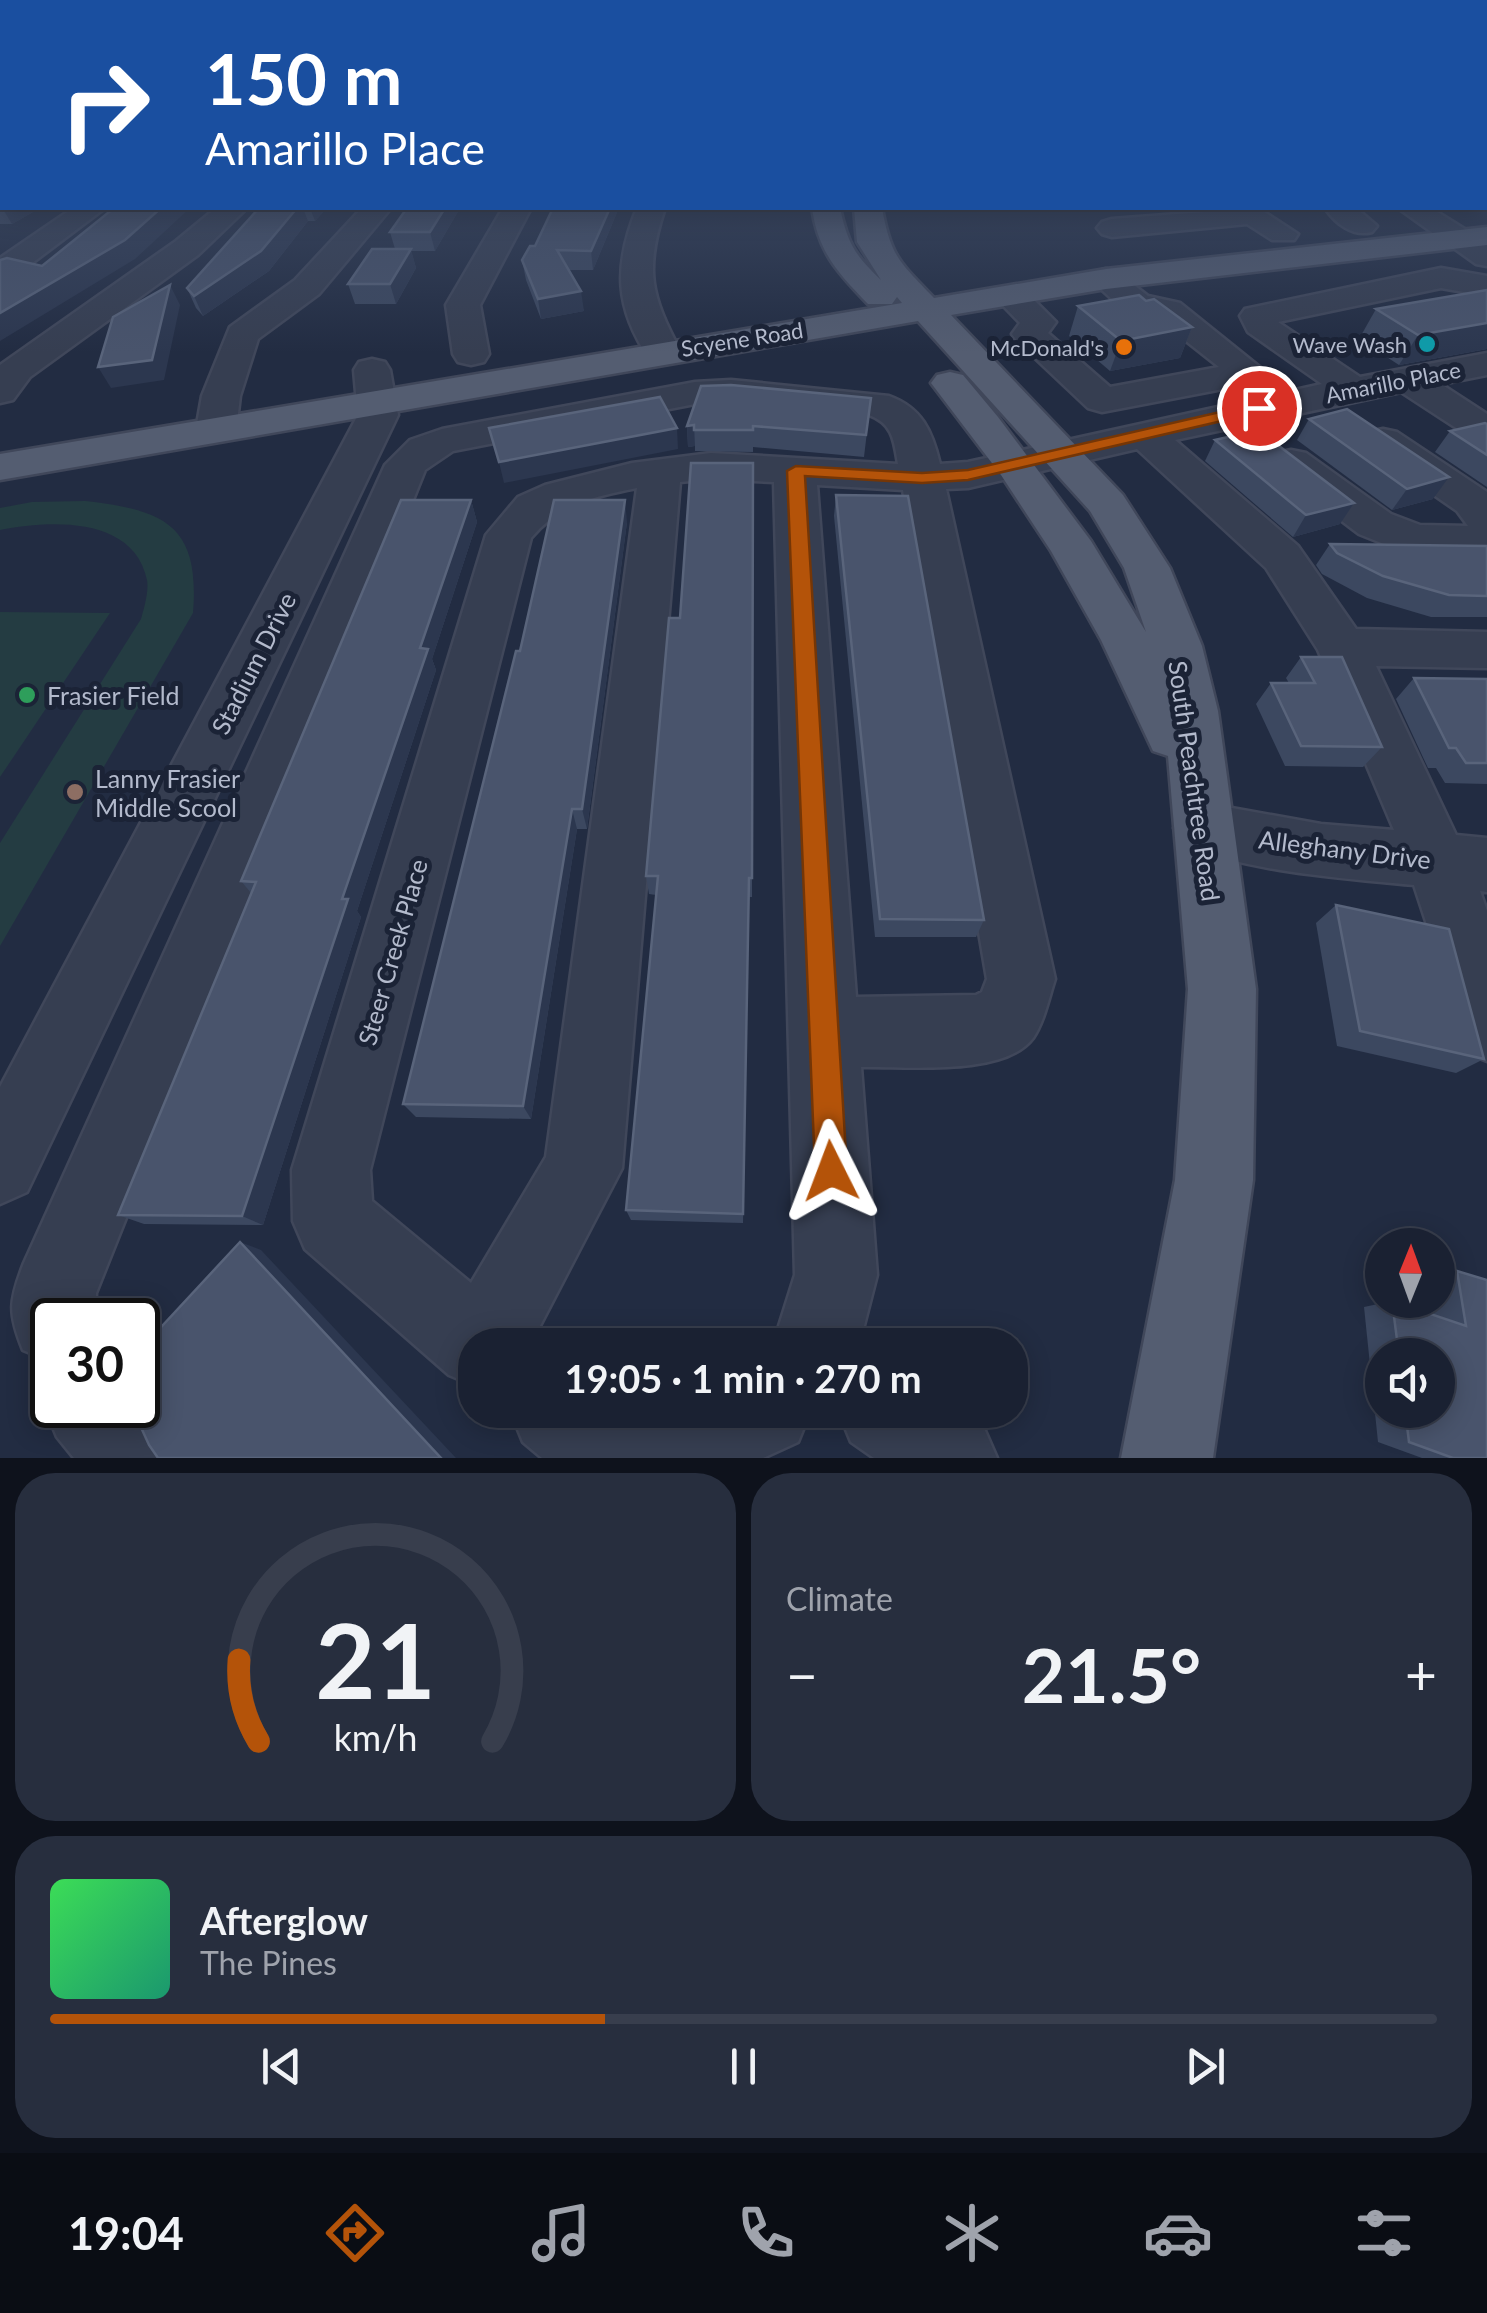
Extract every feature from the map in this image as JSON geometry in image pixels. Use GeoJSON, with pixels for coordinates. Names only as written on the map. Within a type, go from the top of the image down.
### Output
{"type":"FeatureCollection","features":[{"type":"Feature","properties":{"kind":"main road"},"geometry":{"type":"LineString","coordinates":[[828,217],[843,261],[900,299]]}},
{"type":"Feature","properties":{"kind":"main road"},"geometry":{"type":"LineString","coordinates":[[869,217],[872,242],[900,299]]}},
{"type":"Feature","properties":{"kind":"main road","name":"Scyene Road"},"geometry":{"type":"LineString","coordinates":[[900,299],[1116,229],[1283,234],[1351,217]]}},
{"type":"Feature","properties":{"kind":"main road","name":"Scyene Road"},"geometry":{"type":"LineString","coordinates":[[0,467],[219,413],[900,299],[1010,294],[1106,279],[1472,237]]}},
{"type":"Feature","properties":{"kind":"main road","name":"South Peachtree Road"},"geometry":{"type":"LineString","coordinates":[[900,299],[1039,457],[1108,504],[1153,584],[1177,646],[1191,711],[1222,990],[1214,1180],[1167,1458]]}},
{"type":"Feature","properties":{"kind":"main road","name":"Scyene Road"},"geometry":{"type":"LineString","coordinates":[[375,386],[471,354],[655,338]]}},
{"type":"Feature","properties":{"kind":"main road","name":"Scyene Road"},"geometry":{"type":"LineString","coordinates":[[0,432],[219,413]]}},
{"type":"Feature","properties":{"kind":"street"},"geometry":{"type":"LineString","coordinates":[[0,272],[78,217]]}},
{"type":"Feature","properties":{"kind":"street"},"geometry":{"type":"LineString","coordinates":[[0,392],[4,380],[187,248],[222,217]]}},
{"type":"Feature","properties":{"kind":"street"},"geometry":{"type":"LineString","coordinates":[[219,413],[242,334],[307,287],[369,217]]}},
{"type":"Feature","properties":{"kind":"street"},"geometry":{"type":"LineString","coordinates":[[471,354],[464,305],[512,217]]}},
{"type":"Feature","properties":{"kind":"street"},"geometry":{"type":"LineString","coordinates":[[648,217],[632,261],[655,338]]}},
{"type":"Feature","properties":{"kind":"street"},"geometry":{"type":"LineString","coordinates":[[1116,229],[1205,217]]}},
{"type":"Feature","properties":{"kind":"street"},"geometry":{"type":"LineString","coordinates":[[1259,217],[1283,234]]}},
{"type":"Feature","properties":{"kind":"street"},"geometry":{"type":"LineString","coordinates":[[1428,217],[1472,237],[1487,257]]}},
{"type":"Feature","properties":{"kind":"street"},"geometry":{"type":"LineString","coordinates":[[1487,286],[1441,278],[1257,316],[1320,396],[1472,502],[1487,520]]}},
{"type":"Feature","properties":{"kind":"street"},"geometry":{"type":"LineString","coordinates":[[1106,279],[1137,304],[1168,310],[1249,373],[1320,396]]}},
{"type":"Feature","properties":{"kind":"street"},"geometry":{"type":"LineString","coordinates":[[1010,294],[1038,322],[1028,334],[1102,400],[1249,373]]}},
{"type":"Feature","properties":{"kind":"street"},"geometry":{"type":"LineString","coordinates":[[1368,327],[1317,332],[1310,336],[1310,342],[1343,364],[1398,369],[1487,430]]}},
{"type":"Feature","properties":{"kind":"street","name":"Amarillo Place"},"geometry":{"type":"LineString","coordinates":[[533,507],[560,494],[660,472],[711,466],[922,478],[968,475],[1320,396],[1398,369],[1487,364]]}},
{"type":"Feature","properties":{"kind":"street","name":"Stadium Drive"},"geometry":{"type":"LineString","coordinates":[[0,1165],[375,421],[375,386]]}},
{"type":"Feature","properties":{"kind":"street"},"geometry":{"type":"LineString","coordinates":[[54,1298],[406,465],[424,449],[442,441],[695,392],[731,390],[875,404],[896,412],[913,433],[1021,979],[1008,1014],[984,1030],[824,1033]]}},
{"type":"Feature","properties":{"kind":"street"},"geometry":{"type":"LineString","coordinates":[[1230,414],[1375,524],[1415,540],[1487,541]]}},
{"type":"Feature","properties":{"kind":"street"},"geometry":{"type":"LineString","coordinates":[[1143,433],[1282,558],[1342,648],[1462,863],[1469,952],[1487,1026]]}},
{"type":"Feature","properties":{"kind":"street"},"geometry":{"type":"LineString","coordinates":[[796,471],[836,1275],[821,1328]]}},
{"type":"Feature","properties":{"kind":"street"},"geometry":{"type":"LineString","coordinates":[[491,1328],[583,1168],[660,472]]}},
{"type":"Feature","properties":{"kind":"street","name":"Steer Creek Place"},"geometry":{"type":"LineString","coordinates":[[461,1328],[332,1221],[332,1170],[509,535],[533,507]]}},
{"type":"Feature","properties":{"kind":"street"},"geometry":{"type":"LineString","coordinates":[[1342,648],[1487,650]]}},
{"type":"Feature","properties":{"kind":"street","name":"Alleghany Drive"},"geometry":{"type":"LineString","coordinates":[[1202,813],[1321,850],[1462,863]]}},
{"type":"Feature","properties":{"kind":"street"},"geometry":{"type":"LineString","coordinates":[[108,1428],[132,1458]]}},
{"type":"Feature","properties":{"kind":"street"},"geometry":{"type":"LineString","coordinates":[[576,1428],[600,1449],[717,1437]]}},
{"type":"Feature","properties":{"kind":"street"},"geometry":{"type":"LineString","coordinates":[[909,1428],[951,1458]]}},
{"type":"Feature","properties":{"kind":"green space"},"geometry":{"type":"Polygon","coordinates":[[[85,501],[137,510],[172,528],[190,560],[193,613],[0,946],[0,843],[141,619],[147,580],[139,559],[126,544],[108,533],[65,525],[0,530],[0,508],[32,502],[85,501]]]}},
{"type":"Feature","properties":{"kind":"green space","name":"Frasier Field"},"geometry":{"type":"Polygon","coordinates":[[[0,612],[110,613],[0,777],[0,612]]]}},
{"type":"Feature","properties":{"kind":"building"},"geometry":{"type":"Polygon","coordinates":[[[103,217],[151,217],[125,240],[0,313],[0,260],[42,266],[103,217]]]}},
{"type":"Feature","properties":{"kind":"building"},"geometry":{"type":"Polygon","coordinates":[[[251,217],[289,217],[261,251],[194,296],[187,288],[251,217]]]}},
{"type":"Feature","properties":{"kind":"building"},"geometry":{"type":"Polygon","coordinates":[[[401,217],[439,217],[430,232],[390,232],[401,217]]]}},
{"type":"Feature","properties":{"kind":"building"},"geometry":{"type":"Polygon","coordinates":[[[549,217],[606,217],[591,251],[557,250],[581,291],[538,299],[522,260],[530,246],[535,246],[549,217]]]}},
{"type":"Feature","properties":{"kind":"building"},"geometry":{"type":"Polygon","coordinates":[[[372,249],[411,249],[390,284],[348,284],[372,249]]]}},
{"type":"Feature","properties":{"kind":"building"},"geometry":{"type":"Polygon","coordinates":[[[170,285],[152,360],[98,367],[113,317],[170,285]]]}},
{"type":"Feature","properties":{"kind":"building"},"geometry":{"type":"Polygon","coordinates":[[[1487,290],[1487,323],[1418,335],[1376,309],[1487,290]]]}},
{"type":"Feature","properties":{"kind":"building"},"geometry":{"type":"Polygon","coordinates":[[[1139,295],[1146,301],[1154,299],[1192,327],[1121,341],[1078,306],[1139,295]]]}},
{"type":"Feature","properties":{"kind":"building"},"geometry":{"type":"Polygon","coordinates":[[[731,385],[871,398],[866,435],[753,426],[753,430],[694,430],[694,425],[687,426],[701,386],[731,385]]]}},
{"type":"Feature","properties":{"kind":"building"},"geometry":{"type":"Polygon","coordinates":[[[660,397],[677,428],[499,462],[489,428],[660,397]]]}},
{"type":"Feature","properties":{"kind":"building"},"geometry":{"type":"Polygon","coordinates":[[[1347,409],[1449,477],[1407,489],[1309,419],[1347,409]]]}},
{"type":"Feature","properties":{"kind":"building"},"geometry":{"type":"Polygon","coordinates":[[[1485,423],[1487,455],[1450,431],[1485,423]]]}},
{"type":"Feature","properties":{"kind":"building"},"geometry":{"type":"Polygon","coordinates":[[[1258,430],[1354,503],[1306,515],[1215,440],[1258,430]]]}},
{"type":"Feature","properties":{"kind":"building"},"geometry":{"type":"Polygon","coordinates":[[[691,463],[753,463],[752,878],[743,1214],[626,1210],[658,876],[646,876],[669,618],[680,618],[691,463]]]}},
{"type":"Feature","properties":{"kind":"building"},"geometry":{"type":"Polygon","coordinates":[[[836,495],[908,496],[984,920],[880,919],[836,495]]]}},
{"type":"Feature","properties":{"kind":"building"},"geometry":{"type":"Polygon","coordinates":[[[401,500],[471,500],[420,648],[428,649],[342,899],[348,899],[242,1216],[118,1215],[256,882],[241,881],[401,500]]]}},
{"type":"Feature","properties":{"kind":"building"},"geometry":{"type":"Polygon","coordinates":[[[554,500],[625,500],[582,809],[572,809],[523,1106],[403,1104],[516,651],[520,651],[554,500]]]}},
{"type":"Feature","properties":{"kind":"building"},"geometry":{"type":"Polygon","coordinates":[[[1330,544],[1487,546],[1487,596],[1449,595],[1383,576],[1337,553],[1330,544]]]}},
{"type":"Feature","properties":{"kind":"building"},"geometry":{"type":"Polygon","coordinates":[[[1301,657],[1342,657],[1382,747],[1301,746],[1271,683],[1315,683],[1301,657]]]}},
{"type":"Feature","properties":{"kind":"building"},"geometry":{"type":"Polygon","coordinates":[[[1414,678],[1487,679],[1487,763],[1466,763],[1456,748],[1449,748],[1414,678]]]}},
{"type":"Feature","properties":{"kind":"building"},"geometry":{"type":"Polygon","coordinates":[[[1336,905],[1449,929],[1484,1059],[1360,1031],[1336,905]]]}},
{"type":"Feature","properties":{"kind":"building"},"geometry":{"type":"Polygon","coordinates":[[[240,1242],[441,1458],[158,1458],[141,1428],[160,1428],[160,1328],[240,1242]]]}},
{"type":"Feature","properties":{"kind":"building"},"geometry":{"type":"Polygon","coordinates":[[[1457,1271],[1487,1280],[1487,1458],[1453,1458],[1409,1442],[1407,1428],[1455,1428],[1455,1338],[1397,1338],[1394,1318],[1442,1318],[1466,1326],[1457,1271]]]}},
{"type":"Feature","properties":{"kind":"place","name":"Wave Wash"},"geometry":{"type":"Point","coordinates":[1427,344]}},
{"type":"Feature","properties":{"kind":"place","name":"McDonald's"},"geometry":{"type":"Point","coordinates":[1124,347]}},
{"type":"Feature","properties":{"kind":"place","name":"Frasier Field"},"geometry":{"type":"Point","coordinates":[27,695]}},
{"type":"Feature","properties":{"kind":"place","name":"Lanny Frasier Middle Scool"},"geometry":{"type":"Point","coordinates":[75,792]}},
{"type":"Feature","properties":{"kind":"route"},"geometry":{"type":"LineString","coordinates":[[831,1171],[796,471],[922,478],[968,475],[1259,408]]}}]}
